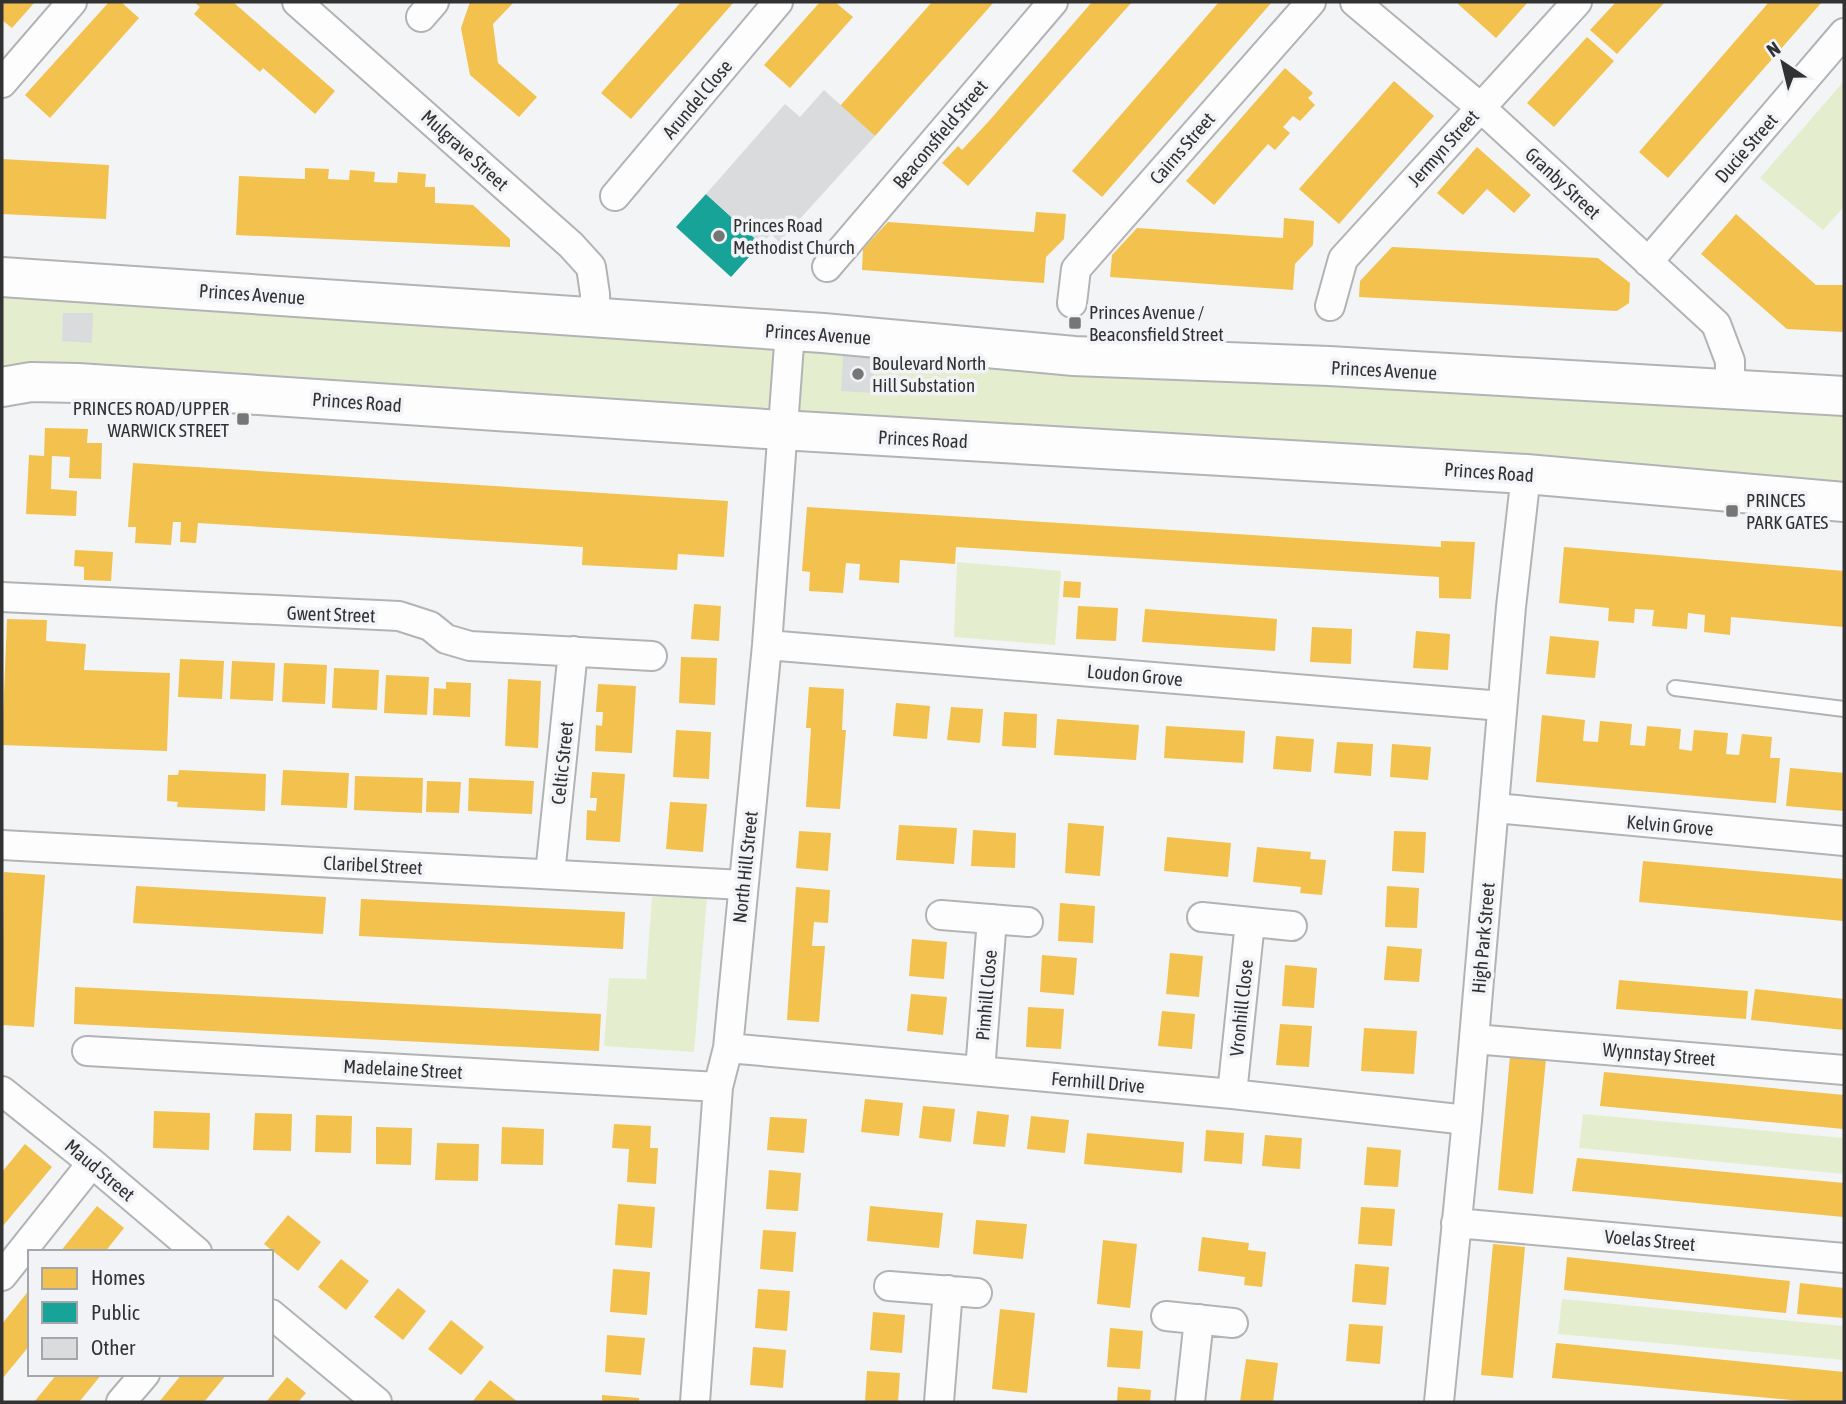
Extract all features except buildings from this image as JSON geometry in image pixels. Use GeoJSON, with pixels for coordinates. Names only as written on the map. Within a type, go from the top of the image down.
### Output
{"type":"FeatureCollection","features":[{"type":"Feature","properties":{"kind":"main road","name":"Princes Avenue"},"geometry":{"type":"LineString","coordinates":[[2,277],[790,331],[1074,356],[1328,366],[1844,396]]}},
{"type":"Feature","properties":{"kind":"main road","name":"Princes Road"},"geometry":{"type":"LineString","coordinates":[[2,387],[31,382],[78,383],[781,430],[1526,474],[1844,502]]}},
{"type":"Feature","properties":{"kind":"street"},"geometry":{"type":"LineString","coordinates":[[2,83],[72,2]]}},
{"type":"Feature","properties":{"kind":"street","name":"Mulgrave Street"},"geometry":{"type":"LineString","coordinates":[[296,2],[571,245],[592,267],[595,319]]}},
{"type":"Feature","properties":{"kind":"street","name":"Arundel Close"},"geometry":{"type":"LineString","coordinates":[[615,196],[778,2]]}},
{"type":"Feature","properties":{"kind":"street","name":"Beaconsfield Street"},"geometry":{"type":"LineString","coordinates":[[827,267],[1053,2]]}},
{"type":"Feature","properties":{"kind":"street","name":"Cairns Street"},"geometry":{"type":"LineString","coordinates":[[1072,303],[1076,269],[1311,2]]}},
{"type":"Feature","properties":{"kind":"street","name":"Granby Street"},"geometry":{"type":"LineString","coordinates":[[1355,2],[1480,107],[1716,324],[1730,360],[1730,389]]}},
{"type":"Feature","properties":{"kind":"street","name":"Jermyn Street"},"geometry":{"type":"LineString","coordinates":[[1330,306],[1343,259],[1577,2]]}},
{"type":"Feature","properties":{"kind":"street","name":"Ducie Street"},"geometry":{"type":"LineString","coordinates":[[1647,262],[1844,33]]}},
{"type":"Feature","properties":{"kind":"street","name":"North Hill Street"},"geometry":{"type":"LineString","coordinates":[[695,1402],[718,1087],[728,1048],[767,645],[790,331]]}},
{"type":"Feature","properties":{"kind":"street","name":"High Park Street"},"geometry":{"type":"LineString","coordinates":[[1439,1402],[1467,1120],[1502,706],[1526,474]]}},
{"type":"Feature","properties":{"kind":"street","name":"Gwent Street"},"geometry":{"type":"LineString","coordinates":[[2,597],[399,617],[430,626],[446,639],[470,646],[652,656]]}},
{"type":"Feature","properties":{"kind":"street","name":"Loudon Grove"},"geometry":{"type":"LineString","coordinates":[[767,645],[1502,706]]}},
{"type":"Feature","properties":{"kind":"street","name":"Celtic Street"},"geometry":{"type":"LineString","coordinates":[[550,874],[573,652]]}},
{"type":"Feature","properties":{"kind":"street","name":"Kelvin Grove"},"geometry":{"type":"LineString","coordinates":[[1495,808],[1844,841]]}},
{"type":"Feature","properties":{"kind":"street","name":"Claribel Street"},"geometry":{"type":"LineString","coordinates":[[2,845],[743,885]]}},
{"type":"Feature","properties":{"kind":"street"},"geometry":{"type":"LineString","coordinates":[[941,915],[1028,922]]}},
{"type":"Feature","properties":{"kind":"street"},"geometry":{"type":"LineString","coordinates":[[1202,917],[1292,926]]}},
{"type":"Feature","properties":{"kind":"street","name":"Pimhill Close"},"geometry":{"type":"LineString","coordinates":[[980,1071],[992,919]]}},
{"type":"Feature","properties":{"kind":"street","name":"Vronhill Close"},"geometry":{"type":"LineString","coordinates":[[1233,1094],[1250,922]]}},
{"type":"Feature","properties":{"kind":"street","name":"Wynnstay Street"},"geometry":{"type":"LineString","coordinates":[[1474,1039],[1844,1070]]}},
{"type":"Feature","properties":{"kind":"street","name":"Fernhill Drive"},"geometry":{"type":"LineString","coordinates":[[728,1048],[1233,1094],[1467,1120]]}},
{"type":"Feature","properties":{"kind":"street","name":"Madelaine Street"},"geometry":{"type":"LineString","coordinates":[[87,1051],[718,1087]]}},
{"type":"Feature","properties":{"kind":"street","name":"Maud Street"},"geometry":{"type":"LineString","coordinates":[[2,1091],[195,1250]]}},
{"type":"Feature","properties":{"kind":"street"},"geometry":{"type":"LineString","coordinates":[[2,1276],[92,1163]]}},
{"type":"Feature","properties":{"kind":"street","name":"Voelas Street"},"geometry":{"type":"LineString","coordinates":[[1456,1223],[1844,1258]]}},
{"type":"Feature","properties":{"kind":"street"},"geometry":{"type":"LineString","coordinates":[[889,1286],[977,1293]]}},
{"type":"Feature","properties":{"kind":"street"},"geometry":{"type":"LineString","coordinates":[[939,1402],[948,1290]]}},
{"type":"Feature","properties":{"kind":"street"},"geometry":{"type":"LineString","coordinates":[[273,1316],[364,1398]]}},
{"type":"Feature","properties":{"kind":"street"},"geometry":{"type":"LineString","coordinates":[[1166,1316],[1233,1323]]}},
{"type":"Feature","properties":{"kind":"street"},"geometry":{"type":"LineString","coordinates":[[1190,1402],[1199,1319]]}},
{"type":"Feature","properties":{"kind":"street"},"geometry":{"type":"LineString","coordinates":[[121,1402],[143,1376]]}},
{"type":"Feature","properties":{"kind":"lane"},"geometry":{"type":"LineString","coordinates":[[1675,688],[1844,709]]}},
{"type":"Feature","properties":{"kind":"green space"},"geometry":{"type":"Polygon","coordinates":[[[1844,81],[1844,207],[1823,230],[1760,178],[1844,81]]]}},
{"type":"Feature","properties":{"kind":"green space"},"geometry":{"type":"Polygon","coordinates":[[[2,277],[1844,396],[1844,502],[2,387],[2,277]]]}},
{"type":"Feature","properties":{"kind":"green space"},"geometry":{"type":"Polygon","coordinates":[[[957,562],[1061,571],[1055,645],[954,637],[957,562]]]}},
{"type":"Feature","properties":{"kind":"green space"},"geometry":{"type":"Polygon","coordinates":[[[652,897],[707,898],[694,1052],[604,1046],[609,978],[646,979],[652,897]]]}},
{"type":"Feature","properties":{"kind":"green space"},"geometry":{"type":"Polygon","coordinates":[[[1583,1114],[1844,1138],[1844,1174],[1579,1148],[1583,1114]]]}},
{"type":"Feature","properties":{"kind":"green space"},"geometry":{"type":"Polygon","coordinates":[[[1562,1299],[1844,1326],[1844,1360],[1558,1334],[1562,1299]]]}},
{"type":"Feature","properties":{"kind":"place","name":"Princes Road Methodist Church"},"geometry":{"type":"Point","coordinates":[719,236]}},
{"type":"Feature","properties":{"kind":"place","name":"Princes Avenue / Beaconsfield Street"},"geometry":{"type":"Point","coordinates":[1075,323]}},
{"type":"Feature","properties":{"kind":"place","name":"Boulevard North Hill Substation"},"geometry":{"type":"Point","coordinates":[858,374]}},
{"type":"Feature","properties":{"kind":"place","name":"PRINCES ROAD/UPPER WARWICK STREET"},"geometry":{"type":"Point","coordinates":[243,419]}},
{"type":"Feature","properties":{"kind":"place","name":"PRINCES PARK GATES"},"geometry":{"type":"Point","coordinates":[1732,511]}}]}
